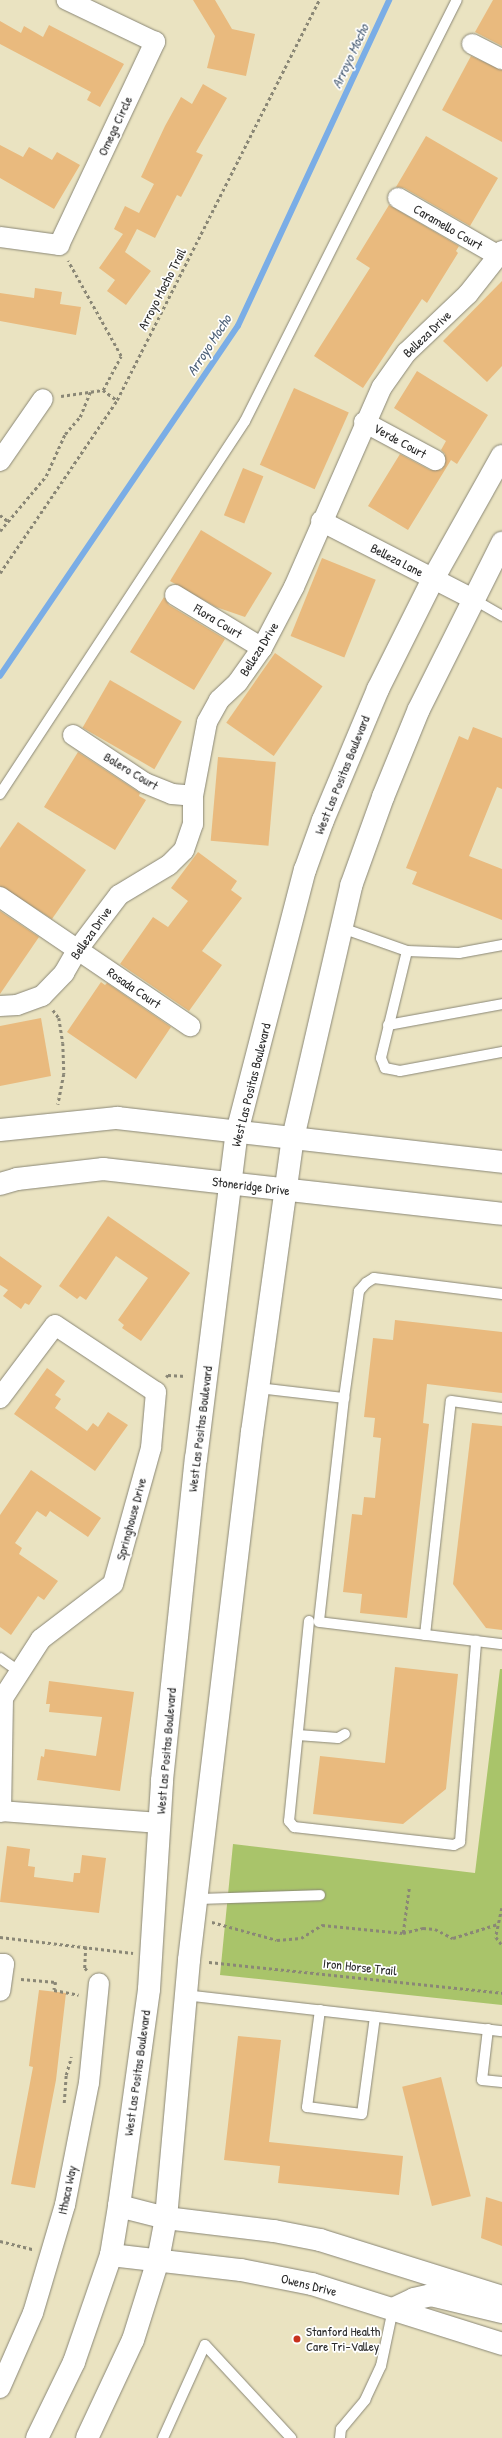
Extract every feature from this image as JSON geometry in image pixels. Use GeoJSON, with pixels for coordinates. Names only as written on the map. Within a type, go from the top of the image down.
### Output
{"type":"FeatureCollection","features":[{"type":"Feature","properties":{"kind":"main road","name":"West Las Positas Boulevard"},"geometry":{"type":"LineString","coordinates":[[37,2438],[74,2362],[111,2255],[120,2206],[149,1989],[160,1823],[206,1378],[237,1132],[305,870],[322,820],[378,689],[433,578],[502,456]]}},
{"type":"Feature","properties":{"kind":"main road"},"geometry":{"type":"LineString","coordinates":[[87,2438],[133,2340],[158,2260],[166,2218],[185,1995],[195,1908],[259,1388],[293,1138],[351,886],[383,797],[419,709],[472,600],[502,543]]}},
{"type":"Feature","properties":{"kind":"main road"},"geometry":{"type":"LineString","coordinates":[[0,1130],[117,1118],[502,1162]]}},
{"type":"Feature","properties":{"kind":"main road","name":"Stoneridge Drive"},"geometry":{"type":"LineString","coordinates":[[0,1184],[17,1179],[103,1169],[502,1214]]}},
{"type":"Feature","properties":{"kind":"main road"},"geometry":{"type":"LineString","coordinates":[[120,2206],[166,2218],[274,2231],[320,2240],[502,2297]]}},
{"type":"Feature","properties":{"kind":"main road","name":"Owens Drive"},"geometry":{"type":"LineString","coordinates":[[111,2255],[241,2270],[312,2284],[502,2344]]}},
{"type":"Feature","properties":{"kind":"main road"},"geometry":{"type":"LineString","coordinates":[[393,2310],[414,2299],[432,2296],[502,2312]]}},
{"type":"Feature","properties":{"kind":"street","name":"Omega Circle"},"geometry":{"type":"LineString","coordinates":[[59,245],[155,42],[66,0]]}},
{"type":"Feature","properties":{"kind":"street"},"geometry":{"type":"LineString","coordinates":[[472,44],[502,58]]}},
{"type":"Feature","properties":{"kind":"street","name":"Caramello Court"},"geometry":{"type":"LineString","coordinates":[[398,198],[500,253]]}},
{"type":"Feature","properties":{"kind":"street"},"geometry":{"type":"LineString","coordinates":[[0,237],[59,245]]}},
{"type":"Feature","properties":{"kind":"street","name":"Belleza Drive"},"geometry":{"type":"LineString","coordinates":[[0,1006],[17,1005],[42,996],[64,973],[78,949],[119,895],[169,865],[184,850],[193,824],[193,796],[207,722],[219,700],[238,682],[262,648],[294,587],[364,422],[382,387],[406,353],[468,294],[500,253]]}},
{"type":"Feature","properties":{"kind":"street"},"geometry":{"type":"LineString","coordinates":[[0,461],[43,399]]}},
{"type":"Feature","properties":{"kind":"street","name":"Verde Court"},"geometry":{"type":"LineString","coordinates":[[364,422],[435,460]]}},
{"type":"Feature","properties":{"kind":"street","name":"Belleza Lane"},"geometry":{"type":"LineString","coordinates":[[321,521],[433,578],[472,600]]}},
{"type":"Feature","properties":{"kind":"street","name":"Flora Court"},"geometry":{"type":"LineString","coordinates":[[175,595],[262,648]]}},
{"type":"Feature","properties":{"kind":"street","name":"Bolero Court"},"geometry":{"type":"LineString","coordinates":[[73,735],[145,783],[172,794],[193,796]]}},
{"type":"Feature","properties":{"kind":"street","name":"Rosada Court"},"geometry":{"type":"LineString","coordinates":[[0,897],[190,1026]]}},
{"type":"Feature","properties":{"kind":"street"},"geometry":{"type":"LineString","coordinates":[[0,1398],[55,1325],[156,1392]]}},
{"type":"Feature","properties":{"kind":"street","name":"Springhouse Drive"},"geometry":{"type":"LineString","coordinates":[[156,1392],[151,1448],[113,1584],[41,1639],[3,1698],[1,1812],[160,1823]]}},
{"type":"Feature","properties":{"kind":"street","name":"Ithaca Way"},"geometry":{"type":"LineString","coordinates":[[0,2388],[33,2313],[39,2251],[65,2205],[89,2083],[98,1990]]}},
{"type":"Feature","properties":{"kind":"lane"},"geometry":{"type":"LineString","coordinates":[[0,794],[245,421],[457,0]]}},
{"type":"Feature","properties":{"kind":"lane"},"geometry":{"type":"LineString","coordinates":[[472,600],[502,616]]}},
{"type":"Feature","properties":{"kind":"lane"},"geometry":{"type":"LineString","coordinates":[[342,928],[407,951],[459,953],[502,945]]}},
{"type":"Feature","properties":{"kind":"lane"},"geometry":{"type":"LineString","coordinates":[[407,951],[381,1058],[385,1068],[400,1071],[502,1052]]}},
{"type":"Feature","properties":{"kind":"lane"},"geometry":{"type":"LineString","coordinates":[[388,1025],[502,1004]]}},
{"type":"Feature","properties":{"kind":"lane"},"geometry":{"type":"LineString","coordinates":[[502,1294],[374,1278],[366,1283],[359,1291],[344,1398],[319,1622],[502,1644]]}},
{"type":"Feature","properties":{"kind":"lane"},"geometry":{"type":"LineString","coordinates":[[259,1388],[344,1398]]}},
{"type":"Feature","properties":{"kind":"lane"},"geometry":{"type":"LineString","coordinates":[[425,1635],[451,1401],[502,1408]]}},
{"type":"Feature","properties":{"kind":"lane"},"geometry":{"type":"LineString","coordinates":[[310,1621],[289,1821],[294,1827],[454,1845],[460,1842],[476,1641]]}},
{"type":"Feature","properties":{"kind":"lane"},"geometry":{"type":"LineString","coordinates":[[0,1658],[20,1672]]}},
{"type":"Feature","properties":{"kind":"lane"},"geometry":{"type":"LineString","coordinates":[[298,1735],[338,1738],[346,1734]]}},
{"type":"Feature","properties":{"kind":"lane"},"geometry":{"type":"LineString","coordinates":[[195,1908],[320,1895]]}},
{"type":"Feature","properties":{"kind":"lane"},"geometry":{"type":"LineString","coordinates":[[185,1995],[502,2031]]}},
{"type":"Feature","properties":{"kind":"lane"},"geometry":{"type":"LineString","coordinates":[[320,2010],[307,2107],[354,2113],[362,2114],[375,2017]]}},
{"type":"Feature","properties":{"kind":"lane"},"geometry":{"type":"LineString","coordinates":[[488,2030],[482,2080],[502,2082]]}},
{"type":"Feature","properties":{"kind":"lane"},"geometry":{"type":"LineString","coordinates":[[340,2438],[341,2430],[365,2400],[381,2366],[393,2310]]}},
{"type":"Feature","properties":{"kind":"lane"},"geometry":{"type":"LineString","coordinates":[[163,2438],[205,2345],[291,2438]]}},
{"type":"Feature","properties":{"kind":"path","name":"Arroyo Mocho Trail"},"geometry":{"type":"LineString","coordinates":[[0,573],[117,400],[319,0]]}},
{"type":"Feature","properties":{"kind":"path"},"geometry":{"type":"LineString","coordinates":[[59,245],[121,356],[103,390]]}},
{"type":"Feature","properties":{"kind":"path"},"geometry":{"type":"LineString","coordinates":[[43,399],[103,390],[117,400]]}},
{"type":"Feature","properties":{"kind":"path"},"geometry":{"type":"LineString","coordinates":[[0,531],[46,476],[65,434],[80,417],[91,392]]}},
{"type":"Feature","properties":{"kind":"path"},"geometry":{"type":"LineString","coordinates":[[0,515],[8,521]]}},
{"type":"Feature","properties":{"kind":"path"},"geometry":{"type":"LineString","coordinates":[[42,996],[59,1018],[63,1043],[64,1074],[58,1096],[59,1123]]}},
{"type":"Feature","properties":{"kind":"path"},"geometry":{"type":"LineString","coordinates":[[156,1392],[168,1375],[206,1378]]}},
{"type":"Feature","properties":{"kind":"path"},"geometry":{"type":"LineString","coordinates":[[403,1933],[409,1888]]}},
{"type":"Feature","properties":{"kind":"path"},"geometry":{"type":"LineString","coordinates":[[195,1908],[277,1940],[301,1938],[322,1925],[403,1933],[423,1928],[435,1929],[453,1938],[498,1924]]}},
{"type":"Feature","properties":{"kind":"path"},"geometry":{"type":"LineString","coordinates":[[502,1908],[496,1937],[502,1945]]}},
{"type":"Feature","properties":{"kind":"path"},"geometry":{"type":"LineString","coordinates":[[0,1937],[135,1954]]}},
{"type":"Feature","properties":{"kind":"path","name":"Iron Horse Trail"},"geometry":{"type":"LineString","coordinates":[[215,1963],[502,1993]]}},
{"type":"Feature","properties":{"kind":"path"},"geometry":{"type":"LineString","coordinates":[[82,1974],[85,1968]]}},
{"type":"Feature","properties":{"kind":"path"},"geometry":{"type":"LineString","coordinates":[[1,1977],[56,1982],[54,1990],[98,1990]]}},
{"type":"Feature","properties":{"kind":"path"},"geometry":{"type":"LineString","coordinates":[[64,2108],[66,2075],[71,2056]]}},
{"type":"Feature","properties":{"kind":"path"},"geometry":{"type":"LineString","coordinates":[[0,2241],[39,2251]]}},
{"type":"Feature","properties":{"kind":"green space"},"geometry":{"type":"Polygon","coordinates":[[[500,1669],[502,1669],[502,2005],[220,1975],[233,1844],[475,1873],[500,1669]]]}},
{"type":"Feature","properties":{"kind":"building"},"geometry":{"type":"Polygon","coordinates":[[[193,0],[215,0],[232,29],[255,34],[246,76],[207,68],[215,36],[193,0]]]}},
{"type":"Feature","properties":{"kind":"building"},"geometry":{"type":"Polygon","coordinates":[[[493,0],[502,0],[502,46],[475,32],[493,0]]]}},
{"type":"Feature","properties":{"kind":"building"},"geometry":{"type":"Polygon","coordinates":[[[0,21],[21,33],[24,26],[43,37],[49,25],[124,64],[100,107],[87,100],[91,92],[0,44],[0,21]]]}},
{"type":"Feature","properties":{"kind":"building"},"geometry":{"type":"Polygon","coordinates":[[[471,56],[502,70],[502,142],[442,110],[471,56]]]}},
{"type":"Feature","properties":{"kind":"building"},"geometry":{"type":"Polygon","coordinates":[[[203,84],[227,98],[196,152],[203,155],[181,197],[177,195],[155,238],[137,229],[125,252],[151,271],[126,305],[107,291],[115,280],[99,268],[123,234],[114,229],[125,206],[139,213],[154,184],[141,177],[165,126],[181,97],[192,104],[203,84]]]}},
{"type":"Feature","properties":{"kind":"building"},"geometry":{"type":"Polygon","coordinates":[[[426,136],[498,178],[470,226],[404,188],[396,187],[426,136]]]}},
{"type":"Feature","properties":{"kind":"building"},"geometry":{"type":"Polygon","coordinates":[[[0,145],[23,157],[29,147],[52,160],[57,152],[80,165],[54,209],[0,178],[0,145]]]}},
{"type":"Feature","properties":{"kind":"building"},"geometry":{"type":"Polygon","coordinates":[[[389,205],[459,246],[456,251],[458,253],[427,303],[422,299],[363,388],[314,356],[370,268],[356,259],[389,205]]]}},
{"type":"Feature","properties":{"kind":"building"},"geometry":{"type":"Polygon","coordinates":[[[502,281],[502,366],[487,382],[443,341],[502,281]]]}},
{"type":"Feature","properties":{"kind":"building"},"geometry":{"type":"Polygon","coordinates":[[[35,288],[62,292],[60,304],[81,307],[76,335],[0,321],[0,293],[34,298],[35,288]]]}},
{"type":"Feature","properties":{"kind":"building"},"geometry":{"type":"Polygon","coordinates":[[[417,371],[488,415],[457,464],[451,460],[408,530],[368,506],[400,454],[430,470],[441,470],[445,465],[445,454],[441,450],[446,441],[394,408],[417,371]]]}},
{"type":"Feature","properties":{"kind":"building"},"geometry":{"type":"Polygon","coordinates":[[[294,388],[349,412],[315,489],[260,465],[294,388]]]}},
{"type":"Feature","properties":{"kind":"building"},"geometry":{"type":"Polygon","coordinates":[[[243,468],[263,476],[244,524],[224,515],[243,468]]]}},
{"type":"Feature","properties":{"kind":"building"},"geometry":{"type":"Polygon","coordinates":[[[201,530],[272,573],[245,617],[216,607],[170,581],[201,530]]]}},
{"type":"Feature","properties":{"kind":"building"},"geometry":{"type":"Polygon","coordinates":[[[322,558],[376,580],[344,658],[291,636],[322,558]]]}},
{"type":"Feature","properties":{"kind":"building"},"geometry":{"type":"Polygon","coordinates":[[[164,597],[169,605],[225,639],[194,690],[130,652],[164,597]]]}},
{"type":"Feature","properties":{"kind":"building"},"geometry":{"type":"Polygon","coordinates":[[[275,653],[323,686],[274,756],[226,723],[275,653]]]}},
{"type":"Feature","properties":{"kind":"building"},"geometry":{"type":"Polygon","coordinates":[[[110,680],[182,722],[154,769],[82,728],[110,680]]]}},
{"type":"Feature","properties":{"kind":"building"},"geometry":{"type":"Polygon","coordinates":[[[473,727],[502,738],[502,789],[497,787],[469,856],[502,869],[502,920],[412,884],[417,872],[406,868],[459,736],[468,740],[473,727]]]}},
{"type":"Feature","properties":{"kind":"building"},"geometry":{"type":"Polygon","coordinates":[[[78,752],[140,793],[139,796],[146,800],[115,850],[44,807],[78,752]]]}},
{"type":"Feature","properties":{"kind":"building"},"geometry":{"type":"Polygon","coordinates":[[[218,757],[276,762],[268,846],[211,841],[218,757]]]}},
{"type":"Feature","properties":{"kind":"building"},"geometry":{"type":"Polygon","coordinates":[[[18,822],[86,870],[52,919],[0,886],[0,848],[18,822]]]}},
{"type":"Feature","properties":{"kind":"building"},"geometry":{"type":"Polygon","coordinates":[[[198,852],[237,881],[231,890],[242,898],[202,951],[222,965],[189,1011],[120,964],[153,917],[168,927],[188,901],[171,888],[198,852]]]}},
{"type":"Feature","properties":{"kind":"building"},"geometry":{"type":"Polygon","coordinates":[[[0,911],[39,937],[0,994],[0,911]]]}},
{"type":"Feature","properties":{"kind":"building"},"geometry":{"type":"Polygon","coordinates":[[[101,982],[105,985],[107,983],[171,1027],[136,1079],[67,1032],[101,982]]]}},
{"type":"Feature","properties":{"kind":"building"},"geometry":{"type":"Polygon","coordinates":[[[41,1018],[51,1076],[0,1086],[0,1026],[41,1018]]]}},
{"type":"Feature","properties":{"kind":"building"},"geometry":{"type":"Polygon","coordinates":[[[108,1216],[190,1273],[141,1341],[122,1328],[124,1325],[118,1320],[148,1278],[116,1256],[86,1300],[80,1296],[77,1299],[59,1286],[108,1216]]]}},
{"type":"Feature","properties":{"kind":"building"},"geometry":{"type":"Polygon","coordinates":[[[0,1256],[42,1286],[29,1305],[25,1303],[21,1309],[3,1296],[8,1290],[0,1285],[0,1256]]]}},
{"type":"Feature","properties":{"kind":"building"},"geometry":{"type":"Polygon","coordinates":[[[395,1320],[502,1332],[502,1393],[427,1384],[423,1423],[429,1424],[407,1618],[360,1613],[362,1594],[343,1592],[352,1514],[362,1515],[364,1497],[375,1498],[381,1438],[373,1437],[375,1418],[364,1417],[373,1338],[393,1340],[395,1320]]]}},
{"type":"Feature","properties":{"kind":"building"},"geometry":{"type":"Polygon","coordinates":[[[47,1368],[65,1381],[55,1395],[61,1399],[55,1408],[87,1431],[93,1423],[98,1427],[108,1412],[128,1425],[95,1471],[14,1414],[47,1368]]]}},
{"type":"Feature","properties":{"kind":"building"},"geometry":{"type":"Polygon","coordinates":[[[472,1423],[502,1426],[502,1630],[486,1628],[453,1584],[472,1423]]]}},
{"type":"Feature","properties":{"kind":"building"},"geometry":{"type":"Polygon","coordinates":[[[31,1470],[101,1518],[88,1537],[50,1511],[46,1517],[37,1511],[15,1543],[22,1548],[19,1554],[58,1581],[44,1600],[38,1596],[11,1635],[0,1627],[0,1515],[31,1470]]]}},
{"type":"Feature","properties":{"kind":"building"},"geometry":{"type":"Polygon","coordinates":[[[395,1667],[458,1674],[446,1789],[403,1824],[313,1814],[320,1756],[385,1763],[395,1667]]]}},
{"type":"Feature","properties":{"kind":"building"},"geometry":{"type":"Polygon","coordinates":[[[49,1681],[134,1692],[120,1791],[37,1780],[41,1756],[44,1757],[45,1749],[96,1756],[102,1717],[49,1712],[50,1704],[46,1704],[49,1681]]]}},
{"type":"Feature","properties":{"kind":"building"},"geometry":{"type":"Polygon","coordinates":[[[7,1846],[30,1849],[28,1866],[35,1867],[34,1877],[73,1882],[74,1873],[80,1873],[82,1855],[106,1858],[99,1913],[0,1902],[7,1846]]]}},
{"type":"Feature","properties":{"kind":"building"},"geometry":{"type":"Polygon","coordinates":[[[39,1990],[66,1993],[56,2080],[35,2188],[11,2184],[33,2067],[29,2066],[39,1990]]]}},
{"type":"Feature","properties":{"kind":"building"},"geometry":{"type":"Polygon","coordinates":[[[238,2036],[281,2040],[269,2142],[403,2156],[399,2195],[278,2183],[280,2166],[224,2160],[238,2036]]]}},
{"type":"Feature","properties":{"kind":"building"},"geometry":{"type":"Polygon","coordinates":[[[441,2077],[471,2196],[432,2206],[402,2087],[441,2077]]]}},
{"type":"Feature","properties":{"kind":"building"},"geometry":{"type":"Polygon","coordinates":[[[486,2197],[502,2202],[502,2246],[481,2238],[486,2197]]]}},
{"type":"Feature","properties":{"kind":"waterway","name":"Arroyo Mocho"},"geometry":{"type":"LineString","coordinates":[[0,676],[238,326],[389,0]]}},
{"type":"Feature","properties":{"kind":"place","name":"Stanford Health Care Tri-Valley"},"geometry":{"type":"Point","coordinates":[297,2339]}}]}
